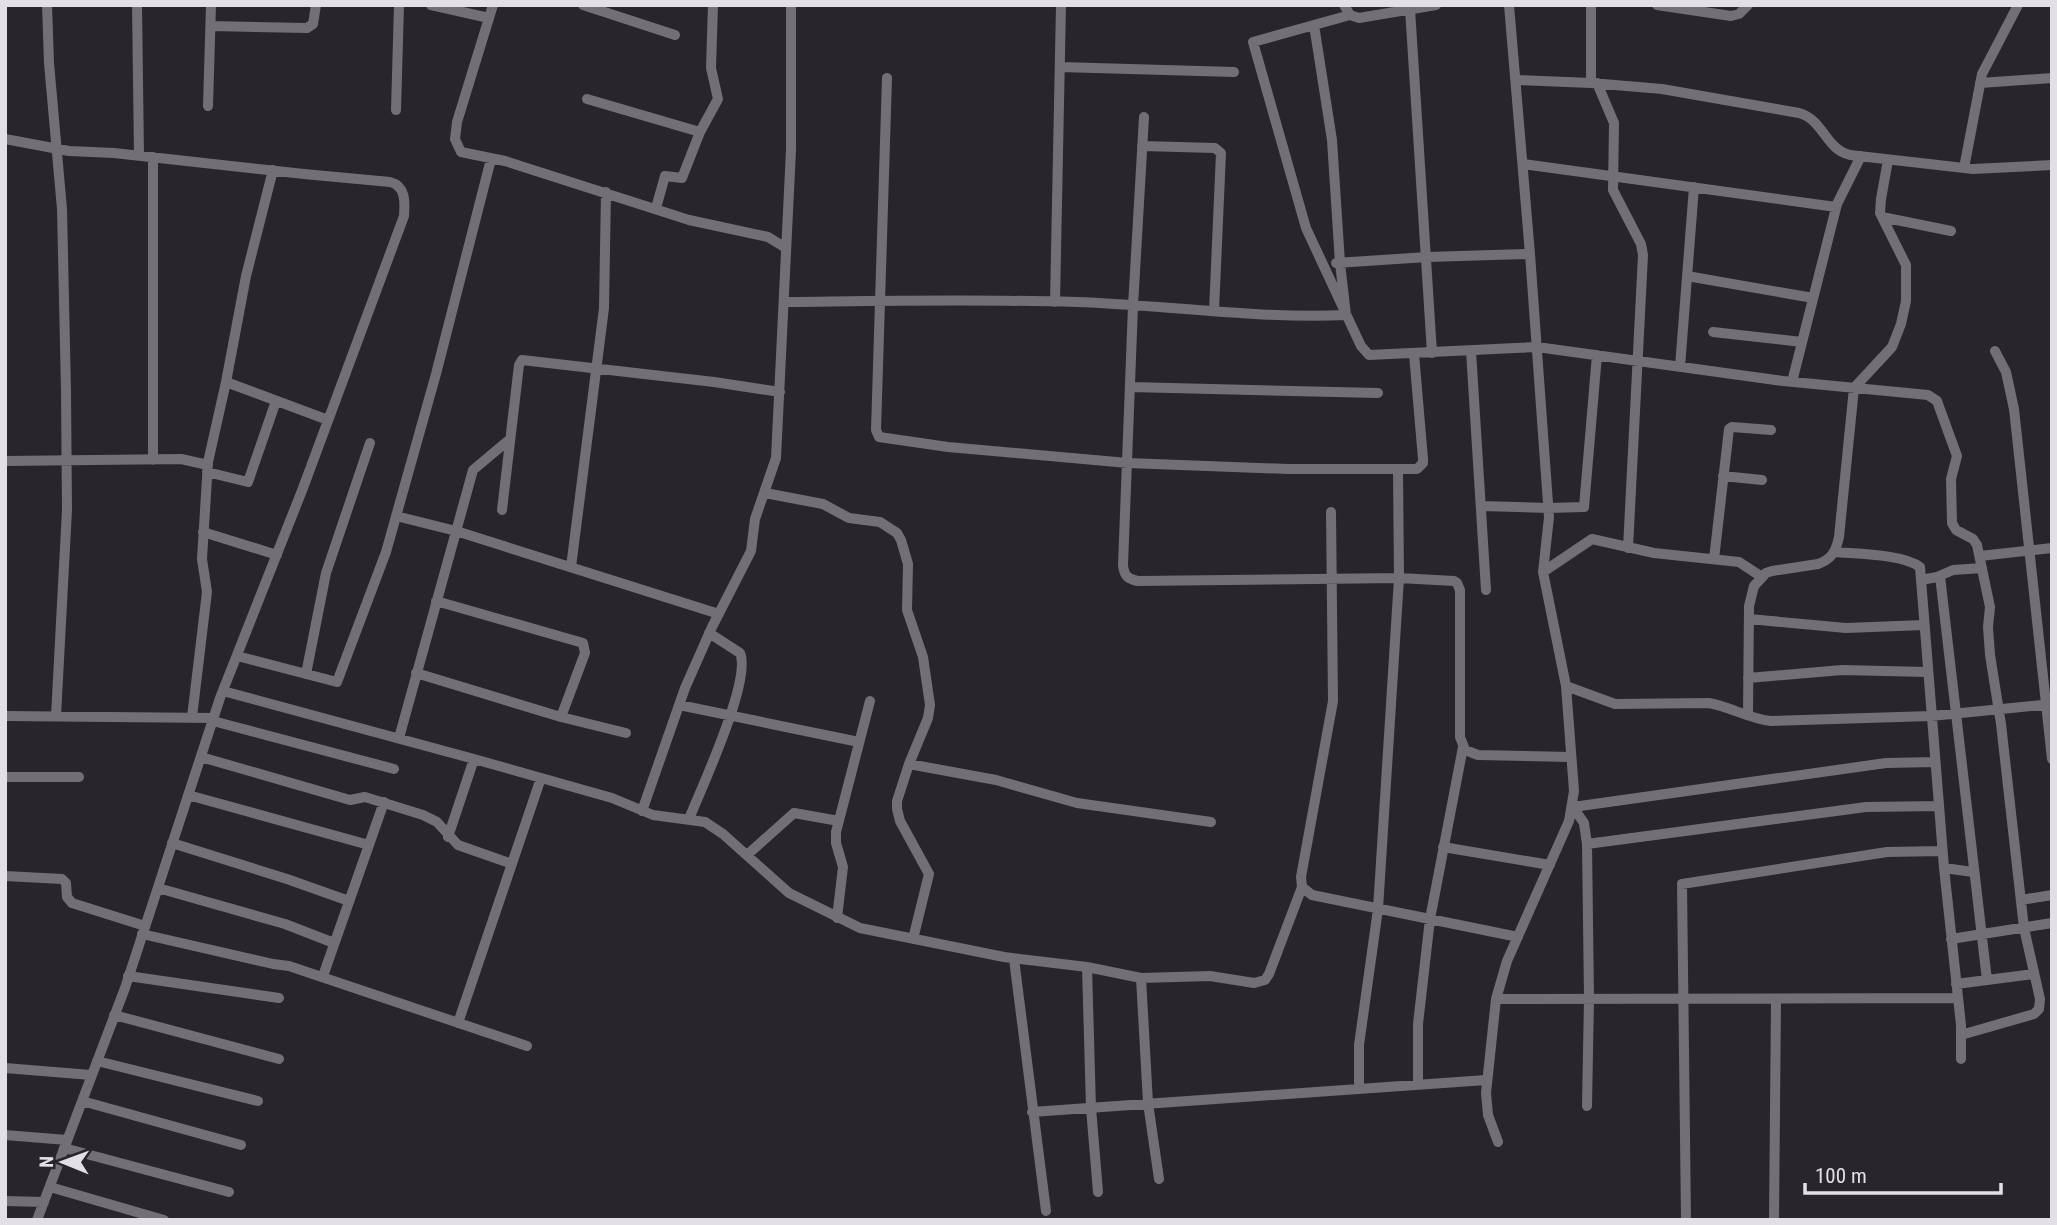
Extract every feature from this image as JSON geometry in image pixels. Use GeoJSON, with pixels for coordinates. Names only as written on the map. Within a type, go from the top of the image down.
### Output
{"type":"FeatureCollection","features":[{"type":"Feature","properties":{"kind":"street"},"geometry":{"type":"LineString","coordinates":[[47,5],[48,63],[62,209],[67,510],[56,716]]}},
{"type":"Feature","properties":{"kind":"street"},"geometry":{"type":"LineString","coordinates":[[137,5],[139,155]]}},
{"type":"Feature","properties":{"kind":"street"},"geometry":{"type":"LineString","coordinates":[[208,106],[211,5]]}},
{"type":"Feature","properties":{"kind":"street"},"geometry":{"type":"LineString","coordinates":[[211,26],[307,28],[313,24],[316,5]]}},
{"type":"Feature","properties":{"kind":"street"},"geometry":{"type":"LineString","coordinates":[[396,110],[399,5]]}},
{"type":"Feature","properties":{"kind":"street"},"geometry":{"type":"LineString","coordinates":[[431,5],[489,18]]}},
{"type":"Feature","properties":{"kind":"street"},"geometry":{"type":"LineString","coordinates":[[493,5],[457,122],[454,139],[461,152],[607,192],[710,225],[768,237],[786,248]]}},
{"type":"Feature","properties":{"kind":"street"},"geometry":{"type":"LineString","coordinates":[[583,5],[675,35]]}},
{"type":"Feature","properties":{"kind":"street"},"geometry":{"type":"LineString","coordinates":[[656,208],[665,176],[682,178],[700,132],[718,99],[711,68],[713,5]]}},
{"type":"Feature","properties":{"kind":"street"},"geometry":{"type":"LineString","coordinates":[[642,810],[709,633],[751,551],[755,519],[776,458],[791,150],[791,5]]}},
{"type":"Feature","properties":{"kind":"street"},"geometry":{"type":"LineString","coordinates":[[1055,302],[1061,5]]}},
{"type":"Feature","properties":{"kind":"street"},"geometry":{"type":"LineString","coordinates":[[1436,5],[1359,18],[1347,10],[1314,24],[1253,41],[1306,228],[1360,346],[1369,355],[1537,347],[1792,382],[1928,395],[1937,401],[1957,458],[1951,480],[1952,523],[1959,532],[1975,541],[1990,607],[1988,634],[2024,928],[2040,999],[2037,1012],[1961,1035]]}},
{"type":"Feature","properties":{"kind":"street"},"geometry":{"type":"LineString","coordinates":[[1498,1142],[1488,1115],[1486,1080],[1496,999],[1507,961],[1573,807],[1574,791],[1566,686],[1543,572],[1548,509],[1531,254],[1509,5]]}},
{"type":"Feature","properties":{"kind":"street"},"geometry":{"type":"LineString","coordinates":[[1591,5],[1594,83],[1614,123],[1613,190],[1643,250],[1628,548]]}},
{"type":"Feature","properties":{"kind":"street"},"geometry":{"type":"LineString","coordinates":[[1657,5],[1731,16],[1740,14],[1748,5]]}},
{"type":"Feature","properties":{"kind":"street"},"geometry":{"type":"LineString","coordinates":[[1964,168],[1980,83],[2018,5]]}},
{"type":"Feature","properties":{"kind":"street"},"geometry":{"type":"LineString","coordinates":[[1410,9],[1432,353]]}},
{"type":"Feature","properties":{"kind":"street"},"geometry":{"type":"LineString","coordinates":[[1314,24],[1332,140],[1346,315]]}},
{"type":"Feature","properties":{"kind":"street"},"geometry":{"type":"LineString","coordinates":[[1060,67],[1234,72]]}},
{"type":"Feature","properties":{"kind":"street"},"geometry":{"type":"LineString","coordinates":[[887,78],[876,430],[879,437],[948,447],[1128,463],[1416,469],[1423,463],[1414,354]]}},
{"type":"Feature","properties":{"kind":"street"},"geometry":{"type":"LineString","coordinates":[[1980,83],[2052,78]]}},
{"type":"Feature","properties":{"kind":"street"},"geometry":{"type":"LineString","coordinates":[[1517,80],[1662,89],[1799,113],[1814,119],[1835,149],[1845,154],[1964,168],[2052,165]]}},
{"type":"Feature","properties":{"kind":"street"},"geometry":{"type":"LineString","coordinates":[[587,99],[700,132]]}},
{"type":"Feature","properties":{"kind":"street"},"geometry":{"type":"LineString","coordinates":[[1144,117],[1133,306],[1123,565],[1128,578],[1138,581],[1398,578],[1454,581],[1458,586],[1460,737],[1463,747],[1468,753],[1478,755],[1571,757]]}},
{"type":"Feature","properties":{"kind":"street"},"geometry":{"type":"LineString","coordinates":[[5,139],[69,151],[139,155],[390,182],[400,186],[404,197],[404,216],[223,691],[128,976],[37,1220]]}},
{"type":"Feature","properties":{"kind":"street"},"geometry":{"type":"LineString","coordinates":[[1142,146],[1215,148],[1221,153],[1214,311]]}},
{"type":"Feature","properties":{"kind":"street"},"geometry":{"type":"LineString","coordinates":[[1792,382],[1836,207],[1861,156]]}},
{"type":"Feature","properties":{"kind":"street"},"geometry":{"type":"LineString","coordinates":[[153,157],[153,460]]}},
{"type":"Feature","properties":{"kind":"street"},"geometry":{"type":"LineString","coordinates":[[237,656],[337,682],[386,552],[436,374],[491,159]]}},
{"type":"Feature","properties":{"kind":"street"},"geometry":{"type":"LineString","coordinates":[[1748,715],[1750,597],[1754,586],[1772,571],[1818,564],[1835,552],[1839,537],[1854,388],[1892,347],[1901,324],[1906,301],[1906,265],[1904,256],[1882,217],[1880,207],[1888,160]]}},
{"type":"Feature","properties":{"kind":"street"},"geometry":{"type":"LineString","coordinates":[[1523,164],[1836,207]]}},
{"type":"Feature","properties":{"kind":"street"},"geometry":{"type":"LineString","coordinates":[[192,717],[206,592],[202,559],[207,468],[246,276],[273,170]]}},
{"type":"Feature","properties":{"kind":"street"},"geometry":{"type":"LineString","coordinates":[[1680,368],[1694,187]]}},
{"type":"Feature","properties":{"kind":"street"},"geometry":{"type":"LineString","coordinates":[[571,567],[604,308],[607,192]]}},
{"type":"Feature","properties":{"kind":"street"},"geometry":{"type":"LineString","coordinates":[[1882,217],[1951,230]]}},
{"type":"Feature","properties":{"kind":"street"},"geometry":{"type":"LineString","coordinates":[[1322,264],[1531,254]]}},
{"type":"Feature","properties":{"kind":"street"},"geometry":{"type":"LineString","coordinates":[[1687,276],[1813,298]]}},
{"type":"Feature","properties":{"kind":"street"},"geometry":{"type":"LineString","coordinates":[[784,302],[1055,302],[1346,315]]}},
{"type":"Feature","properties":{"kind":"street"},"geometry":{"type":"LineString","coordinates":[[1713,332],[1802,342]]}},
{"type":"Feature","properties":{"kind":"street"},"geometry":{"type":"LineString","coordinates":[[1471,351],[1486,590]]}},
{"type":"Feature","properties":{"kind":"street"},"geometry":{"type":"LineString","coordinates":[[1995,351],[2006,372],[2014,409],[2049,704],[2052,758]]}},
{"type":"Feature","properties":{"kind":"street"},"geometry":{"type":"LineString","coordinates":[[1480,506],[1548,509],[1585,506],[1597,355]]}},
{"type":"Feature","properties":{"kind":"street"},"geometry":{"type":"LineString","coordinates":[[502,510],[519,365],[522,360],[780,392]]}},
{"type":"Feature","properties":{"kind":"street"},"geometry":{"type":"LineString","coordinates":[[226,382],[328,420]]}},
{"type":"Feature","properties":{"kind":"street"},"geometry":{"type":"LineString","coordinates":[[1130,387],[1378,393]]}},
{"type":"Feature","properties":{"kind":"street"},"geometry":{"type":"LineString","coordinates":[[5,461],[188,460],[248,482],[276,401]]}},
{"type":"Feature","properties":{"kind":"street"},"geometry":{"type":"LineString","coordinates":[[1714,559],[1730,428],[1770,430]]}},
{"type":"Feature","properties":{"kind":"street"},"geometry":{"type":"LineString","coordinates":[[398,738],[473,470],[510,439]]}},
{"type":"Feature","properties":{"kind":"street"},"geometry":{"type":"LineString","coordinates":[[306,674],[326,573],[370,443]]}},
{"type":"Feature","properties":{"kind":"street"},"geometry":{"type":"LineString","coordinates":[[1359,1088],[1359,1045],[1378,909],[1398,578],[1398,470]]}},
{"type":"Feature","properties":{"kind":"street"},"geometry":{"type":"LineString","coordinates":[[1723,476],[1762,480]]}},
{"type":"Feature","properties":{"kind":"street"},"geometry":{"type":"LineString","coordinates":[[765,493],[823,504],[849,518],[880,522],[897,533],[901,540],[908,564],[907,610],[923,657],[930,705],[928,718],[897,801],[898,815],[928,870],[929,878],[914,939]]}},
{"type":"Feature","properties":{"kind":"street"},"geometry":{"type":"LineString","coordinates":[[223,691],[612,798],[659,816],[689,819],[710,825],[789,892],[860,928],[1014,959],[1087,967],[1142,978],[1210,976],[1249,983],[1265,979],[1269,974],[1302,887],[1301,877],[1332,701],[1331,512]]}},
{"type":"Feature","properties":{"kind":"street"},"geometry":{"type":"LineString","coordinates":[[396,516],[456,531],[719,614]]}},
{"type":"Feature","properties":{"kind":"street"},"geometry":{"type":"LineString","coordinates":[[204,532],[277,555]]}},
{"type":"Feature","properties":{"kind":"street"},"geometry":{"type":"LineString","coordinates":[[1543,572],[1591,539],[1628,548],[1744,564],[1762,577]]}},
{"type":"Feature","properties":{"kind":"street"},"geometry":{"type":"LineString","coordinates":[[1921,580],[2029,550],[2052,548]]}},
{"type":"Feature","properties":{"kind":"street"},"geometry":{"type":"LineString","coordinates":[[1835,552],[1914,563],[1920,567],[1961,1059]]}},
{"type":"Feature","properties":{"kind":"street"},"geometry":{"type":"LineString","coordinates":[[1940,576],[1987,980]]}},
{"type":"Feature","properties":{"kind":"street"},"geometry":{"type":"LineString","coordinates":[[436,601],[583,643],[585,653],[561,717]]}},
{"type":"Feature","properties":{"kind":"street"},"geometry":{"type":"LineString","coordinates":[[1749,619],[1846,628],[1924,625]]}},
{"type":"Feature","properties":{"kind":"street"},"geometry":{"type":"LineString","coordinates":[[689,819],[730,715],[742,659],[740,653],[709,633]]}},
{"type":"Feature","properties":{"kind":"street"},"geometry":{"type":"LineString","coordinates":[[1748,678],[1842,670],[1927,672]]}},
{"type":"Feature","properties":{"kind":"street"},"geometry":{"type":"LineString","coordinates":[[416,673],[561,717],[626,733]]}},
{"type":"Feature","properties":{"kind":"street"},"geometry":{"type":"LineString","coordinates":[[1566,686],[1615,704],[1709,703],[1771,721],[1931,716],[2049,704]]}},
{"type":"Feature","properties":{"kind":"street"},"geometry":{"type":"LineString","coordinates":[[837,918],[843,867],[836,843],[839,821],[870,701]]}},
{"type":"Feature","properties":{"kind":"street"},"geometry":{"type":"LineString","coordinates":[[680,705],[859,742]]}},
{"type":"Feature","properties":{"kind":"street"},"geometry":{"type":"LineString","coordinates":[[5,716],[192,717],[213,720],[394,769]]}},
{"type":"Feature","properties":{"kind":"street"},"geometry":{"type":"LineString","coordinates":[[1418,1084],[1418,1024],[1430,919],[1463,747]]}},
{"type":"Feature","properties":{"kind":"street"},"geometry":{"type":"LineString","coordinates":[[201,757],[350,800],[365,797],[384,802],[431,818],[458,845],[512,864]]}},
{"type":"Feature","properties":{"kind":"street"},"geometry":{"type":"LineString","coordinates":[[448,837],[474,759]]}},
{"type":"Feature","properties":{"kind":"street"},"geometry":{"type":"LineString","coordinates":[[1573,807],[1886,763],[1935,762]]}},
{"type":"Feature","properties":{"kind":"street"},"geometry":{"type":"LineString","coordinates":[[909,764],[996,780],[1077,803],[1212,822]]}},
{"type":"Feature","properties":{"kind":"street"},"geometry":{"type":"LineString","coordinates":[[5,777],[79,776]]}},
{"type":"Feature","properties":{"kind":"street"},"geometry":{"type":"LineString","coordinates":[[458,1023],[541,778]]}},
{"type":"Feature","properties":{"kind":"street"},"geometry":{"type":"LineString","coordinates":[[188,795],[369,845]]}},
{"type":"Feature","properties":{"kind":"street"},"geometry":{"type":"LineString","coordinates":[[323,976],[384,802]]}},
{"type":"Feature","properties":{"kind":"street"},"geometry":{"type":"LineString","coordinates":[[1587,844],[1866,807],[1939,806]]}},
{"type":"Feature","properties":{"kind":"street"},"geometry":{"type":"LineString","coordinates":[[1573,807],[1584,823],[1587,844],[1587,1106]]}},
{"type":"Feature","properties":{"kind":"street"},"geometry":{"type":"LineString","coordinates":[[747,855],[794,813],[839,821]]}},
{"type":"Feature","properties":{"kind":"street"},"geometry":{"type":"LineString","coordinates":[[172,843],[349,901]]}},
{"type":"Feature","properties":{"kind":"street"},"geometry":{"type":"LineString","coordinates":[[1443,847],[1550,865]]}},
{"type":"Feature","properties":{"kind":"street"},"geometry":{"type":"LineString","coordinates":[[1686,1220],[1682,884],[1887,852],[1942,851]]}},
{"type":"Feature","properties":{"kind":"street"},"geometry":{"type":"LineString","coordinates":[[1944,868],[1973,872]]}},
{"type":"Feature","properties":{"kind":"street"},"geometry":{"type":"LineString","coordinates":[[5,876],[58,877],[66,883],[68,897],[72,903],[144,930],[273,964],[289,965],[527,1046]]}},
{"type":"Feature","properties":{"kind":"street"},"geometry":{"type":"LineString","coordinates":[[158,887],[285,924],[334,943]]}},
{"type":"Feature","properties":{"kind":"street"},"geometry":{"type":"LineString","coordinates":[[1302,887],[1312,895],[1518,937]]}},
{"type":"Feature","properties":{"kind":"street"},"geometry":{"type":"LineString","coordinates":[[2021,900],[2052,895]]}},
{"type":"Feature","properties":{"kind":"street"},"geometry":{"type":"LineString","coordinates":[[1951,939],[2052,923]]}},
{"type":"Feature","properties":{"kind":"street"},"geometry":{"type":"LineString","coordinates":[[1014,959],[1046,1211]]}},
{"type":"Feature","properties":{"kind":"street"},"geometry":{"type":"LineString","coordinates":[[1087,967],[1091,1108],[1098,1192]]}},
{"type":"Feature","properties":{"kind":"street"},"geometry":{"type":"LineString","coordinates":[[1956,984],[2034,974]]}},
{"type":"Feature","properties":{"kind":"street"},"geometry":{"type":"LineString","coordinates":[[128,976],[279,998]]}},
{"type":"Feature","properties":{"kind":"street"},"geometry":{"type":"LineString","coordinates":[[1142,978],[1148,1104],[1159,1178]]}},
{"type":"Feature","properties":{"kind":"street"},"geometry":{"type":"LineString","coordinates":[[1496,999],[1958,998]]}},
{"type":"Feature","properties":{"kind":"street"},"geometry":{"type":"LineString","coordinates":[[1774,1220],[1776,999]]}},
{"type":"Feature","properties":{"kind":"street"},"geometry":{"type":"LineString","coordinates":[[114,1015],[279,1059]]}},
{"type":"Feature","properties":{"kind":"street"},"geometry":{"type":"LineString","coordinates":[[97,1061],[258,1101]]}},
{"type":"Feature","properties":{"kind":"street"},"geometry":{"type":"LineString","coordinates":[[5,1068],[91,1075]]}},
{"type":"Feature","properties":{"kind":"street"},"geometry":{"type":"LineString","coordinates":[[1032,1112],[1486,1080]]}},
{"type":"Feature","properties":{"kind":"street"},"geometry":{"type":"LineString","coordinates":[[82,1101],[241,1145]]}},
{"type":"Feature","properties":{"kind":"street"},"geometry":{"type":"LineString","coordinates":[[5,1135],[65,1144],[229,1192]]}},
{"type":"Feature","properties":{"kind":"street"},"geometry":{"type":"LineString","coordinates":[[50,1187],[164,1220]]}},
{"type":"Feature","properties":{"kind":"street"},"geometry":{"type":"LineString","coordinates":[[5,1201],[44,1202]]}}]}
